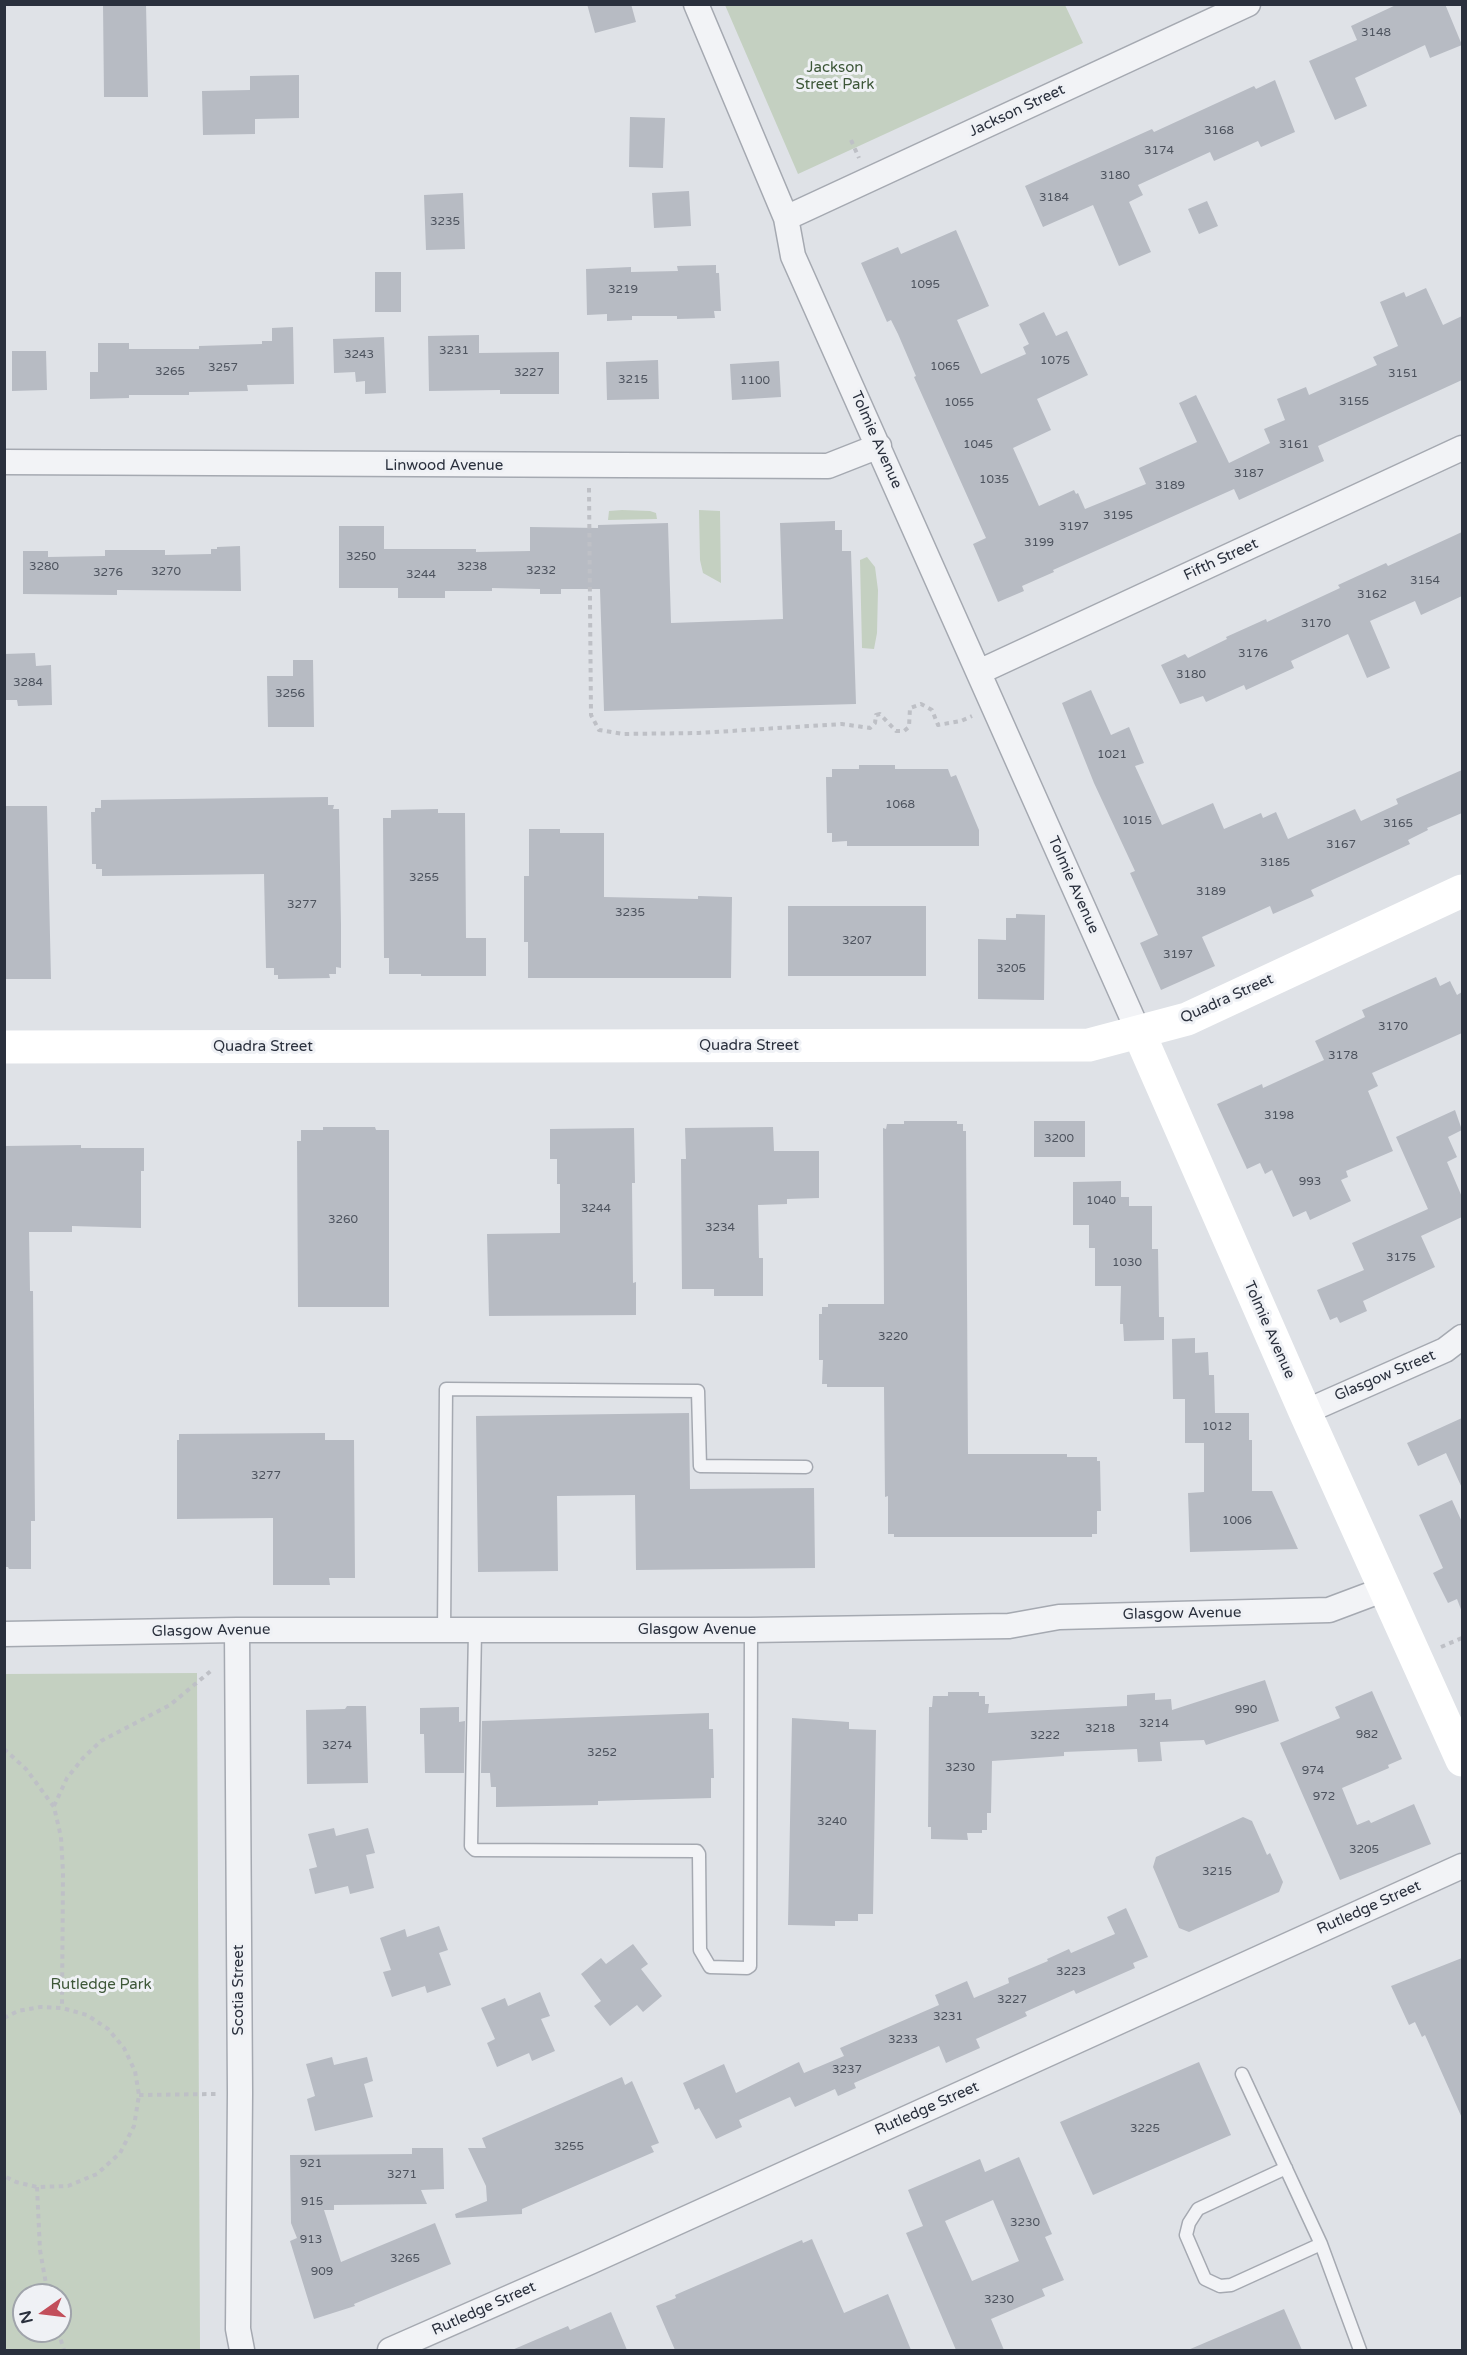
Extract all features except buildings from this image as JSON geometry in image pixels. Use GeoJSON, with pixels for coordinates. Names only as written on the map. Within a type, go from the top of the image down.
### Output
{"type":"FeatureCollection","features":[{"type":"Feature","properties":{"kind":"main road","name":"Quadra Street"},"geometry":{"type":"LineString","coordinates":[[4,1047],[1089,1046],[1187,1019],[1462,891]]}},
{"type":"Feature","properties":{"kind":"main road","name":"Tolmie Avenue"},"geometry":{"type":"LineString","coordinates":[[1139,1033],[1305,1412],[1462,1760]]}},
{"type":"Feature","properties":{"kind":"street","name":"Tolmie Avenue"},"geometry":{"type":"LineString","coordinates":[[696,4],[786,218],[793,256],[1139,1033]]}},
{"type":"Feature","properties":{"kind":"street","name":"Jackson Street"},"geometry":{"type":"LineString","coordinates":[[786,218],[1248,4]]}},
{"type":"Feature","properties":{"kind":"street","name":"Linwood Avenue"},"geometry":{"type":"LineString","coordinates":[[4,462],[588,467],[828,466],[879,446]]}},
{"type":"Feature","properties":{"kind":"street","name":"Fifth Street"},"geometry":{"type":"LineString","coordinates":[[979,672],[1462,448]]}},
{"type":"Feature","properties":{"kind":"street","name":"Glasgow Street"},"geometry":{"type":"LineString","coordinates":[[1305,1412],[1445,1350],[1462,1337]]}},
{"type":"Feature","properties":{"kind":"street","name":"Glasgow Avenue"},"geometry":{"type":"LineString","coordinates":[[4,1634],[237,1630],[751,1630],[1010,1626],[1059,1617],[1329,1610],[1385,1588]]}},
{"type":"Feature","properties":{"kind":"street","name":"Scotia Street"},"geometry":{"type":"LineString","coordinates":[[237,1630],[240,2093],[238,2329],[242,2350]]}},
{"type":"Feature","properties":{"kind":"street","name":"Rutledge Street"},"geometry":{"type":"LineString","coordinates":[[390,2350],[601,2257],[1462,1866]]}},
{"type":"Feature","properties":{"kind":"lane"},"geometry":{"type":"LineString","coordinates":[[444,1631],[446,1389],[698,1391],[700,1466],[806,1467]]}},
{"type":"Feature","properties":{"kind":"lane"},"geometry":{"type":"LineString","coordinates":[[475,1630],[471,1846],[475,1850],[697,1851],[699,1854],[700,1950],[710,1967],[747,1968],[750,1966],[751,1630]]}},
{"type":"Feature","properties":{"kind":"lane"},"geometry":{"type":"LineString","coordinates":[[1242,2074],[1321,2244],[1360,2350]]}},
{"type":"Feature","properties":{"kind":"lane"},"geometry":{"type":"LineString","coordinates":[[1286,2168],[1198,2209],[1189,2223],[1186,2235],[1205,2279],[1220,2286],[1231,2285],[1321,2244]]}},
{"type":"Feature","properties":{"kind":"path"},"geometry":{"type":"LineString","coordinates":[[588,467],[591,715],[599,730],[623,734],[699,733],[842,724],[870,728],[875,723],[876,715],[880,714],[896,731],[904,731],[909,727],[909,708],[921,704],[932,710],[938,725],[961,720],[994,707]]}},
{"type":"Feature","properties":{"kind":"path"},"geometry":{"type":"LineString","coordinates":[[1441,1647],[1462,1638]]}},
{"type":"Feature","properties":{"kind":"path"},"geometry":{"type":"LineString","coordinates":[[54,1807],[67,1778],[101,1740],[170,1705],[217,1667],[237,1666]]}},
{"type":"Feature","properties":{"kind":"path"},"geometry":{"type":"LineString","coordinates":[[4,1749],[26,1769],[54,1807],[61,1837],[63,2008]]}},
{"type":"Feature","properties":{"kind":"path"},"geometry":{"type":"LineString","coordinates":[[4,2018],[40,2007],[63,2008],[87,2015],[108,2029],[124,2048],[135,2071],[139,2096],[134,2126],[120,2153],[97,2174],[68,2186],[37,2187],[16,2182],[4,2176]]}},
{"type":"Feature","properties":{"kind":"path"},"geometry":{"type":"LineString","coordinates":[[139,2096],[240,2093]]}},
{"type":"Feature","properties":{"kind":"path"},"geometry":{"type":"LineString","coordinates":[[37,2187],[40,2250],[46,2283]]}},
{"type":"Feature","properties":{"kind":"green space","name":"Jackson Street Park"},"geometry":{"type":"Polygon","coordinates":[[[725,5],[1065,5],[1083,43],[798,174],[725,5]]]}},
{"type":"Feature","properties":{"kind":"green space"},"geometry":{"type":"Polygon","coordinates":[[[699,510],[720,511],[721,583],[703,573],[700,560],[699,510]]]}},
{"type":"Feature","properties":{"kind":"green space"},"geometry":{"type":"Polygon","coordinates":[[[609,511],[650,511],[656,513],[657,519],[608,520],[609,511]]]}},
{"type":"Feature","properties":{"kind":"green space"},"geometry":{"type":"Polygon","coordinates":[[[867,557],[875,567],[878,590],[877,633],[874,649],[862,648],[860,560],[867,557]]]}},
{"type":"Feature","properties":{"kind":"green space","name":"Rutledge Park"},"geometry":{"type":"Polygon","coordinates":[[[197,1673],[200,2350],[5,2350],[5,1674],[197,1673]]]}}]}
